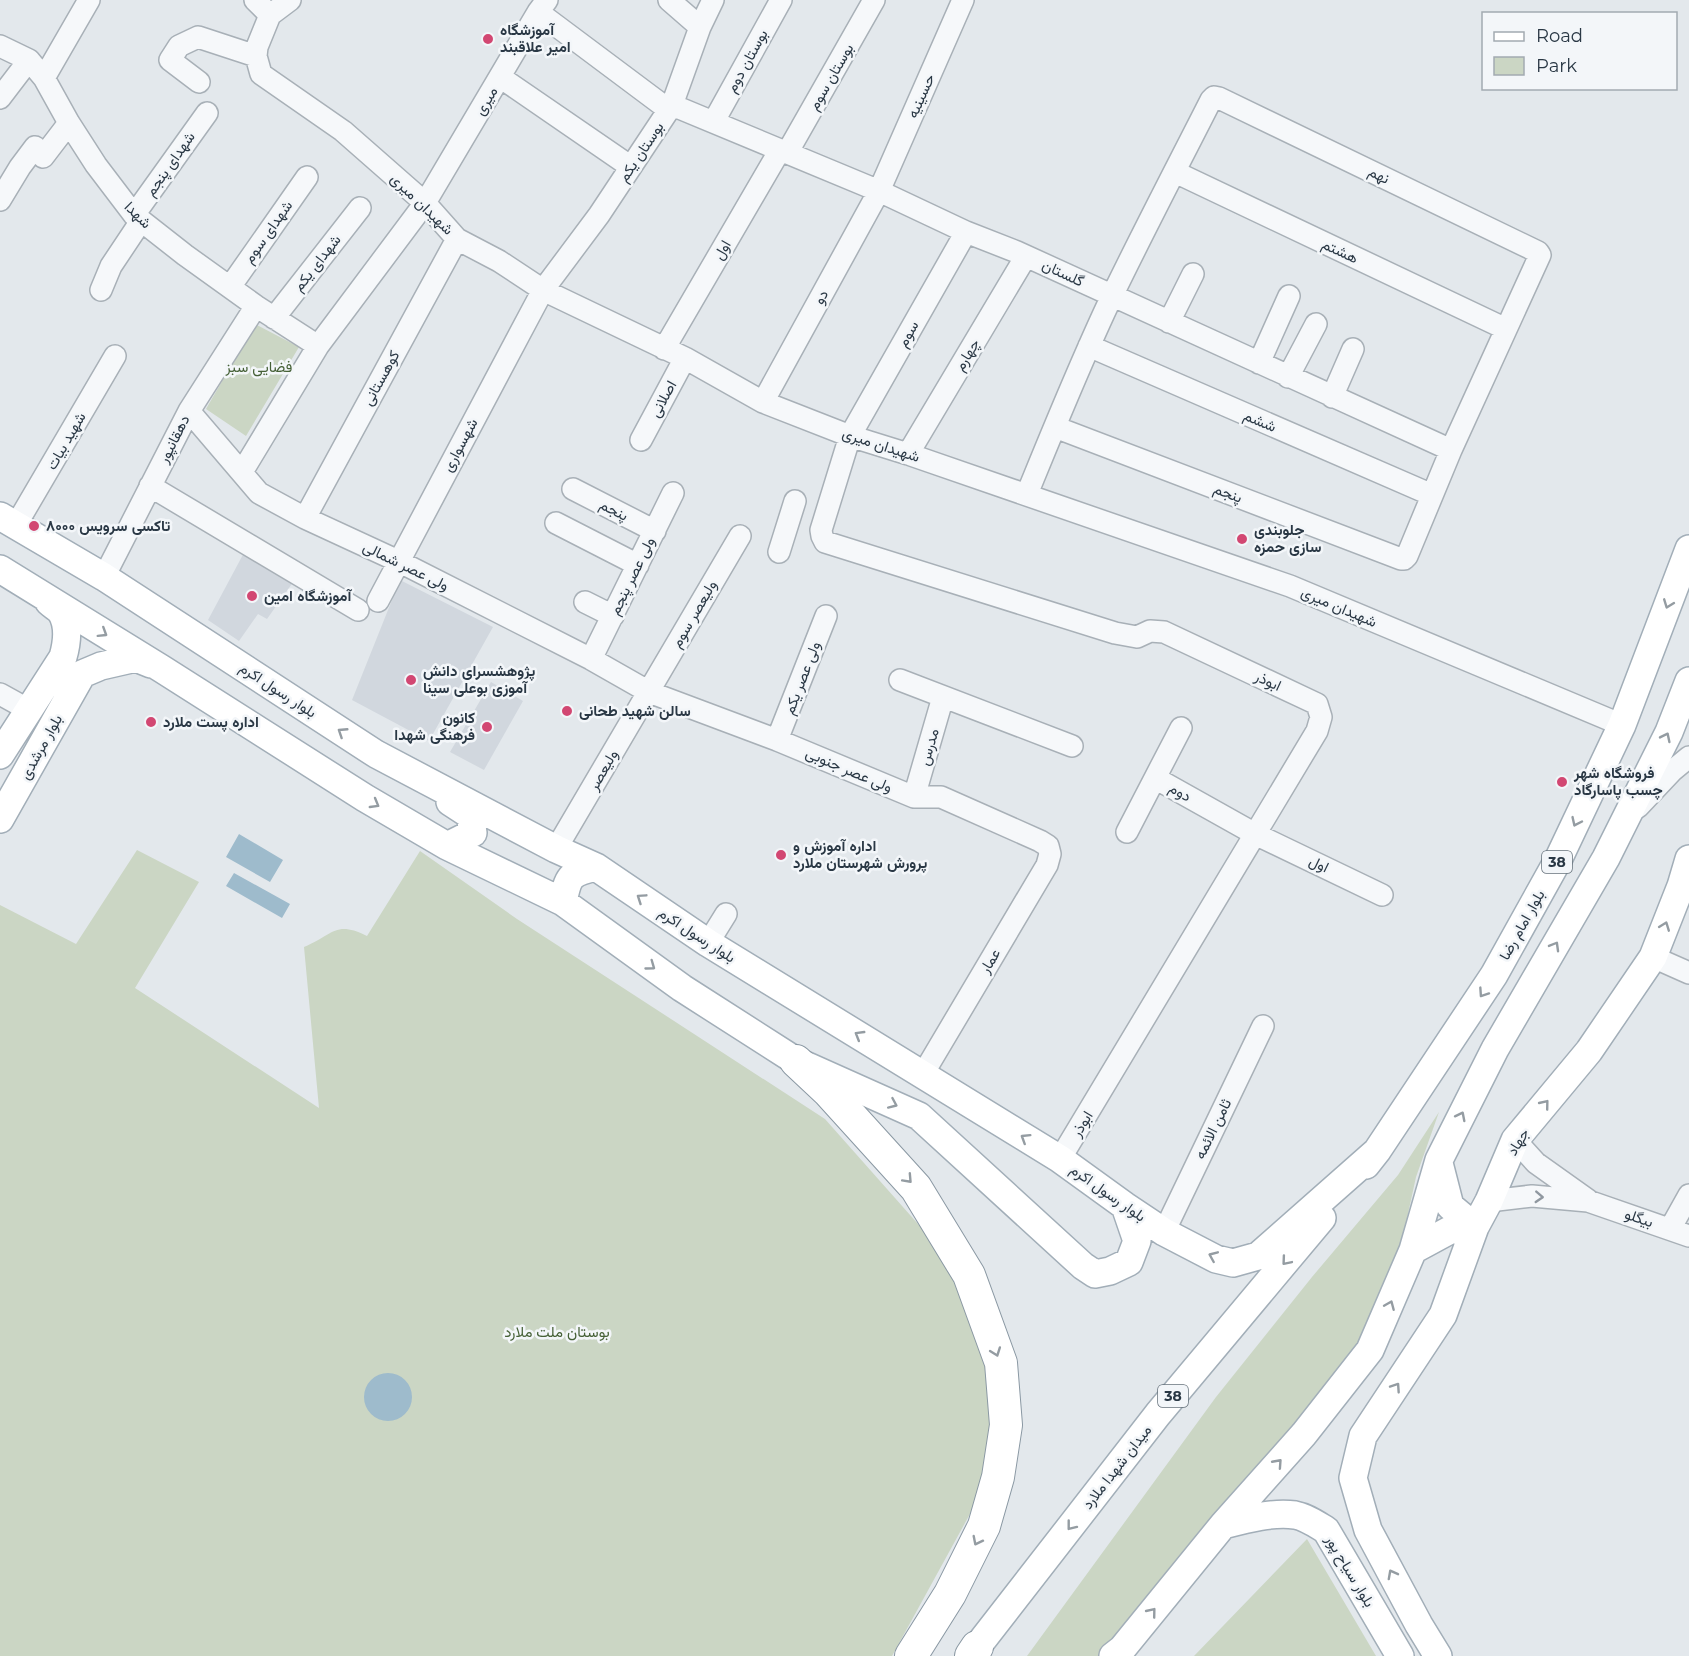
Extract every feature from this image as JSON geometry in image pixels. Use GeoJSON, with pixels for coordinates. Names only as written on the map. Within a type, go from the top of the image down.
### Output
{"type":"FeatureCollection","features":[{"type":"Feature","properties":{"kind":"highway"},"geometry":{"type":"LineString","coordinates":[[796,1060],[828,1091],[916,1188],[969,1275],[1001,1363],[1006,1425],[999,1477],[984,1526],[950,1594],[911,1656]]}},
{"type":"Feature","properties":{"kind":"main road","name":"بلوار رسول اکرم"},"geometry":{"type":"LineString","coordinates":[[8,520],[104,577],[376,753],[556,849],[596,867],[708,943],[1060,1159],[1164,1232],[1216,1259],[1233,1263],[1258,1256],[1377,1151]]}},
{"type":"Feature","properties":{"kind":"main road","name":"بلوار امام رضا"},"geometry":{"type":"LineString","coordinates":[[1377,1151],[1494,975],[1558,860],[1622,725],[1689,549]]}},
{"type":"Feature","properties":{"kind":"main road"},"geometry":{"type":"LineString","coordinates":[[0,569],[365,798],[447,846],[563,902],[682,988],[796,1060],[919,1116],[1083,1266],[1095,1274],[1110,1271],[1129,1262],[1137,1241],[1125,1206]]}},
{"type":"Feature","properties":{"kind":"main road"},"geometry":{"type":"LineString","coordinates":[[37,592],[61,612],[72,666],[101,666],[136,658],[162,669]]}},
{"type":"Feature","properties":{"kind":"main road","name":"بلوار مرشدی"},"geometry":{"type":"LineString","coordinates":[[0,754],[29,710],[72,666]]}},
{"type":"Feature","properties":{"kind":"main road","name":"بلوار مرشدی"},"geometry":{"type":"LineString","coordinates":[[0,819],[8,797],[72,666]]}},
{"type":"Feature","properties":{"kind":"main road","name":"38"},"geometry":{"type":"LineString","coordinates":[[1113,1656],[1122,1649],[1223,1525],[1304,1434],[1370,1350],[1413,1250],[1439,1160],[1495,1049],[1606,858],[1669,732],[1689,681]]}},
{"type":"Feature","properties":{"kind":"main road"},"geometry":{"type":"LineString","coordinates":[[376,753],[470,815],[473,832],[447,846]]}},
{"type":"Feature","properties":{"kind":"main road","name":"جهاد"},"geometry":{"type":"LineString","coordinates":[[1419,1625],[1368,1530],[1353,1478],[1363,1436],[1443,1315],[1475,1227],[1489,1201],[1515,1140],[1588,1051],[1653,957],[1689,860]]}},
{"type":"Feature","properties":{"kind":"main road"},"geometry":{"type":"LineString","coordinates":[[563,902],[567,881],[579,871],[596,867]]}},
{"type":"Feature","properties":{"kind":"main road","name":"میدان شهدا ملارد"},"geometry":{"type":"LineString","coordinates":[[974,1651],[1158,1414],[1377,1151]]}},
{"type":"Feature","properties":{"kind":"main road"},"geometry":{"type":"LineString","coordinates":[[1439,1160],[1450,1206],[1475,1227]]}},
{"type":"Feature","properties":{"kind":"main road"},"geometry":{"type":"LineString","coordinates":[[1413,1250],[1450,1230],[1475,1227]]}},
{"type":"Feature","properties":{"kind":"main road","name":"بلوار سیاح پور"},"geometry":{"type":"LineString","coordinates":[[1223,1525],[1264,1515],[1296,1515],[1326,1530],[1396,1649]]}},
{"type":"Feature","properties":{"kind":"main road"},"geometry":{"type":"LineString","coordinates":[[1396,1649],[1419,1625],[1438,1656]]}},
{"type":"Feature","properties":{"kind":"street"},"geometry":{"type":"LineString","coordinates":[[44,78],[89,0]]}},
{"type":"Feature","properties":{"kind":"street"},"geometry":{"type":"LineString","coordinates":[[199,82],[170,60],[179,46],[198,36],[256,56],[262,7],[290,0]]}},
{"type":"Feature","properties":{"kind":"street"},"geometry":{"type":"LineString","coordinates":[[669,0],[700,27]]}},
{"type":"Feature","properties":{"kind":"street","name":"بوستان یکم"},"geometry":{"type":"LineString","coordinates":[[543,290],[599,215],[670,107],[700,27],[713,0]]}},
{"type":"Feature","properties":{"kind":"street","name":"بوستان دوم"},"geometry":{"type":"LineString","coordinates":[[714,121],[781,0]]}},
{"type":"Feature","properties":{"kind":"street","name":"بوستان سوم"},"geometry":{"type":"LineString","coordinates":[[783,152],[874,0]]}},
{"type":"Feature","properties":{"kind":"street","name":"حسینیه"},"geometry":{"type":"LineString","coordinates":[[879,191],[963,0]]}},
{"type":"Feature","properties":{"kind":"street","name":"گلستان"},"geometry":{"type":"LineString","coordinates":[[543,6],[670,107],[714,121],[879,191],[1451,450]]}},
{"type":"Feature","properties":{"kind":"street","name":"میری"},"geometry":{"type":"LineString","coordinates":[[425,203],[543,6]]}},
{"type":"Feature","properties":{"kind":"street","name":"شهدا"},"geometry":{"type":"LineString","coordinates":[[0,46],[29,60],[44,78],[96,165],[138,218],[256,306],[318,346]]}},
{"type":"Feature","properties":{"kind":"street","name":"شهیدان میری"},"geometry":{"type":"LineString","coordinates":[[256,56],[261,74],[342,131],[425,203],[457,239],[499,261],[543,290],[685,358],[763,402],[850,436],[1027,494],[1290,586],[1622,725]]}},
{"type":"Feature","properties":{"kind":"street"},"geometry":{"type":"LineString","coordinates":[[0,98],[29,60]]}},
{"type":"Feature","properties":{"kind":"street"},"geometry":{"type":"LineString","coordinates":[[500,77],[631,167]]}},
{"type":"Feature","properties":{"kind":"street","name":"نهم"},"geometry":{"type":"LineString","coordinates":[[1174,172],[1211,100],[1214,97],[1219,98],[1538,252],[1539,258],[1506,329]]}},
{"type":"Feature","properties":{"kind":"street","name":"شهدای پنجم"},"geometry":{"type":"LineString","coordinates":[[101,290],[111,266],[138,218],[207,113]]}},
{"type":"Feature","properties":{"kind":"street"},"geometry":{"type":"LineString","coordinates":[[0,200],[20,166],[35,147],[43,157],[69,123]]}},
{"type":"Feature","properties":{"kind":"street","name":"اول"},"geometry":{"type":"LineString","coordinates":[[664,349],[783,152]]}},
{"type":"Feature","properties":{"kind":"street"},"geometry":{"type":"LineString","coordinates":[[1027,494],[1089,346],[1174,172]]}},
{"type":"Feature","properties":{"kind":"street","name":"هشتم"},"geometry":{"type":"LineString","coordinates":[[1174,172],[1506,329]]}},
{"type":"Feature","properties":{"kind":"street","name":"شهدای سوم"},"geometry":{"type":"LineString","coordinates":[[230,287],[307,177]]}},
{"type":"Feature","properties":{"kind":"street","name":"دو"},"geometry":{"type":"LineString","coordinates":[[763,402],[879,191]]}},
{"type":"Feature","properties":{"kind":"street"},"geometry":{"type":"LineString","coordinates":[[242,472],[318,346],[425,203]]}},
{"type":"Feature","properties":{"kind":"street","name":"شهدای یکم"},"geometry":{"type":"LineString","coordinates":[[274,318],[360,208]]}},
{"type":"Feature","properties":{"kind":"street","name":"سوم"},"geometry":{"type":"LineString","coordinates":[[850,436],[966,232]]}},
{"type":"Feature","properties":{"kind":"street","name":"کوهستانی"},"geometry":{"type":"LineString","coordinates":[[305,518],[457,239]]}},
{"type":"Feature","properties":{"kind":"street","name":"چهارم"},"geometry":{"type":"LineString","coordinates":[[908,454],[1026,256]]}},
{"type":"Feature","properties":{"kind":"street"},"geometry":{"type":"LineString","coordinates":[[1169,322],[1193,274]]}},
{"type":"Feature","properties":{"kind":"street","name":"شهسواری"},"geometry":{"type":"LineString","coordinates":[[378,601],[543,290]]}},
{"type":"Feature","properties":{"kind":"street"},"geometry":{"type":"LineString","coordinates":[[1259,363],[1289,296]]}},
{"type":"Feature","properties":{"kind":"street","name":"دهقانپور"},"geometry":{"type":"LineString","coordinates":[[104,577],[189,411],[256,306]]}},
{"type":"Feature","properties":{"kind":"street"},"geometry":{"type":"LineString","coordinates":[[1288,377],[1316,324]]}},
{"type":"Feature","properties":{"kind":"street"},"geometry":{"type":"LineString","coordinates":[[1432,495],[1506,329]]}},
{"type":"Feature","properties":{"kind":"street","name":"ششم"},"geometry":{"type":"LineString","coordinates":[[1089,346],[1432,495]]}},
{"type":"Feature","properties":{"kind":"street"},"geometry":{"type":"LineString","coordinates":[[1332,397],[1353,349]]}},
{"type":"Feature","properties":{"kind":"street","name":"شهید بیات"},"geometry":{"type":"LineString","coordinates":[[8,520],[115,356]]}},
{"type":"Feature","properties":{"kind":"street","name":"اصلانی"},"geometry":{"type":"LineString","coordinates":[[641,440],[685,358]]}},
{"type":"Feature","properties":{"kind":"street","name":"ولی عصر شمالی"},"geometry":{"type":"LineString","coordinates":[[189,411],[259,493],[305,518],[399,561],[591,659],[649,692]]}},
{"type":"Feature","properties":{"kind":"street","name":"پنجم"},"geometry":{"type":"LineString","coordinates":[[1054,427],[1401,559],[1407,556],[1432,495]]}},
{"type":"Feature","properties":{"kind":"street"},"geometry":{"type":"LineString","coordinates":[[779,552],[792,511],[821,530],[850,436]]}},
{"type":"Feature","properties":{"kind":"street"},"geometry":{"type":"LineString","coordinates":[[150,486],[358,610]]}},
{"type":"Feature","properties":{"kind":"street","name":"پنجم"},"geometry":{"type":"LineString","coordinates":[[573,489],[655,531]]}},
{"type":"Feature","properties":{"kind":"street","name":"ولی عصر پنجم"},"geometry":{"type":"LineString","coordinates":[[591,659],[673,493]]}},
{"type":"Feature","properties":{"kind":"street"},"geometry":{"type":"LineString","coordinates":[[556,524],[638,565]]}},
{"type":"Feature","properties":{"kind":"street","name":"ابوذر"},"geometry":{"type":"LineString","coordinates":[[821,530],[825,542],[1115,633],[1137,638],[1150,631],[1164,632],[1317,704],[1321,717],[1317,730],[1060,1159]]}},
{"type":"Feature","properties":{"kind":"street","name":"ولیعصر سوم"},"geometry":{"type":"LineString","coordinates":[[649,692],[740,536]]}},
{"type":"Feature","properties":{"kind":"street"},"geometry":{"type":"LineString","coordinates":[[585,602],[613,616]]}},
{"type":"Feature","properties":{"kind":"street","name":"ولی عصر یکم"},"geometry":{"type":"LineString","coordinates":[[777,740],[826,616]]}},
{"type":"Feature","properties":{"kind":"street"},"geometry":{"type":"LineString","coordinates":[[900,680],[1072,746]]}},
{"type":"Feature","properties":{"kind":"street","name":"ولی عصر جنوبی"},"geometry":{"type":"LineString","coordinates":[[649,692],[777,740],[914,797],[941,797],[1048,846]]}},
{"type":"Feature","properties":{"kind":"street","name":"ولیعصر"},"geometry":{"type":"LineString","coordinates":[[556,849],[649,692]]}},
{"type":"Feature","properties":{"kind":"street"},"geometry":{"type":"LineString","coordinates":[[0,694],[29,710]]}},
{"type":"Feature","properties":{"kind":"street","name":"مدرس"},"geometry":{"type":"LineString","coordinates":[[914,797],[943,697]]}},
{"type":"Feature","properties":{"kind":"street","name":"دوم"},"geometry":{"type":"LineString","coordinates":[[1181,728],[1155,778],[1256,834]]}},
{"type":"Feature","properties":{"kind":"street"},"geometry":{"type":"LineString","coordinates":[[1622,825],[1672,771],[1689,757]]}},
{"type":"Feature","properties":{"kind":"street"},"geometry":{"type":"LineString","coordinates":[[1127,832],[1155,778]]}},
{"type":"Feature","properties":{"kind":"street","name":"اول"},"geometry":{"type":"LineString","coordinates":[[1256,834],[1382,895]]}},
{"type":"Feature","properties":{"kind":"street","name":"عمار"},"geometry":{"type":"LineString","coordinates":[[923,1074],[1047,865],[1050,854],[1048,846]]}},
{"type":"Feature","properties":{"kind":"street"},"geometry":{"type":"LineString","coordinates":[[708,943],[726,914]]}},
{"type":"Feature","properties":{"kind":"street"},"geometry":{"type":"LineString","coordinates":[[1653,957],[1689,973]]}},
{"type":"Feature","properties":{"kind":"street","name":"ثامن الائمه"},"geometry":{"type":"LineString","coordinates":[[1164,1232],[1263,1026]]}},
{"type":"Feature","properties":{"kind":"street"},"geometry":{"type":"LineString","coordinates":[[1515,1140],[1536,1163],[1588,1201]]}},
{"type":"Feature","properties":{"kind":"street"},"geometry":{"type":"LineString","coordinates":[[1679,1232],[1689,1195]]}},
{"type":"Feature","properties":{"kind":"street"},"geometry":{"type":"LineString","coordinates":[[1489,1201],[1532,1196],[1588,1201]]}},
{"type":"Feature","properties":{"kind":"street","name":"بیگلو"},"geometry":{"type":"LineString","coordinates":[[1588,1201],[1679,1232]]}},
{"type":"Feature","properties":{"kind":"shaded area","name":"آموزشگاه امین"},"geometry":{"type":"Polygon","coordinates":[[[246,549],[296,578],[267,619],[258,614],[239,641],[208,620],[246,549]]]}},
{"type":"Feature","properties":{"kind":"shaded area","name":"پژوهشسرای دانش آموزی بوعلی سینا"},"geometry":{"type":"Polygon","coordinates":[[[400,580],[493,627],[429,741],[352,700],[400,580]]]}},
{"type":"Feature","properties":{"kind":"shaded area","name":"کانون فرهنگی شهدا"},"geometry":{"type":"Polygon","coordinates":[[[491,682],[523,701],[484,770],[450,752],[491,682]]]}},
{"type":"Feature","properties":{"kind":"green space","name":"فضایی سبز"},"geometry":{"type":"Polygon","coordinates":[[[255,324],[299,347],[246,436],[206,409],[255,324]]]}},
{"type":"Feature","properties":{"kind":"green space","name":"بوستان ملت ملارد"},"geometry":{"type":"Polygon","coordinates":[[[137,850],[199,882],[135,988],[319,1108],[304,947],[341,929],[356,931],[367,936],[420,851],[517,919],[825,1119],[934,1242],[982,1333],[994,1393],[982,1492],[892,1656],[0,1656],[0,905],[76,944],[137,850]]]}},
{"type":"Feature","properties":{"kind":"green space"},"geometry":{"type":"Polygon","coordinates":[[[1439,1112],[1416,1177],[1397,1264],[1364,1344],[1102,1656],[1027,1656],[1216,1397],[1312,1277],[1398,1175],[1439,1112]]]}},
{"type":"Feature","properties":{"kind":"green space"},"geometry":{"type":"Polygon","coordinates":[[[1307,1539],[1376,1656],[1194,1656],[1307,1539]]]}},
{"type":"Feature","properties":{"kind":"water"},"geometry":{"type":"Polygon","coordinates":[[[239,834],[283,860],[270,882],[226,857],[239,834]]]}},
{"type":"Feature","properties":{"kind":"water"},"geometry":{"type":"Polygon","coordinates":[[[234,873],[290,904],[282,918],[226,886],[234,873]]]}},
{"type":"Feature","properties":{"kind":"water"},"geometry":{"type":"Polygon","coordinates":[[[383,1373],[393,1373],[405,1380],[412,1392],[412,1402],[405,1414],[393,1421],[383,1421],[368,1410],[364,1402],[364,1392],[375,1377],[383,1373]]]}},
{"type":"Feature","properties":{"kind":"place","name":"آموزشگاه امیر علاقبند"},"geometry":{"type":"Point","coordinates":[488,39]}},
{"type":"Feature","properties":{"kind":"place","name":"تاکسی سرویس ۸۰۰۰"},"geometry":{"type":"Point","coordinates":[34,526]}},
{"type":"Feature","properties":{"kind":"place","name":"جلوبندی سازی حمزه"},"geometry":{"type":"Point","coordinates":[1242,539]}},
{"type":"Feature","properties":{"kind":"place","name":"آموزشگاه امین"},"geometry":{"type":"Point","coordinates":[252,596]}},
{"type":"Feature","properties":{"kind":"place","name":"پژوهشسرای دانش آموزی بوعلی سینا"},"geometry":{"type":"Point","coordinates":[411,680]}},
{"type":"Feature","properties":{"kind":"place","name":"سالن شهید طحانی"},"geometry":{"type":"Point","coordinates":[567,711]}},
{"type":"Feature","properties":{"kind":"place","name":"اداره پست ملارد"},"geometry":{"type":"Point","coordinates":[151,722]}},
{"type":"Feature","properties":{"kind":"place","name":"کانون فرهنگی شهدا"},"geometry":{"type":"Point","coordinates":[487,727]}},
{"type":"Feature","properties":{"kind":"place","name":"فروشگاه شهر چسب پاسارگاد"},"geometry":{"type":"Point","coordinates":[1562,782]}},
{"type":"Feature","properties":{"kind":"place","name":"اداره آموزش و پرورش شهرستان ملارد"},"geometry":{"type":"Point","coordinates":[781,855]}}]}
